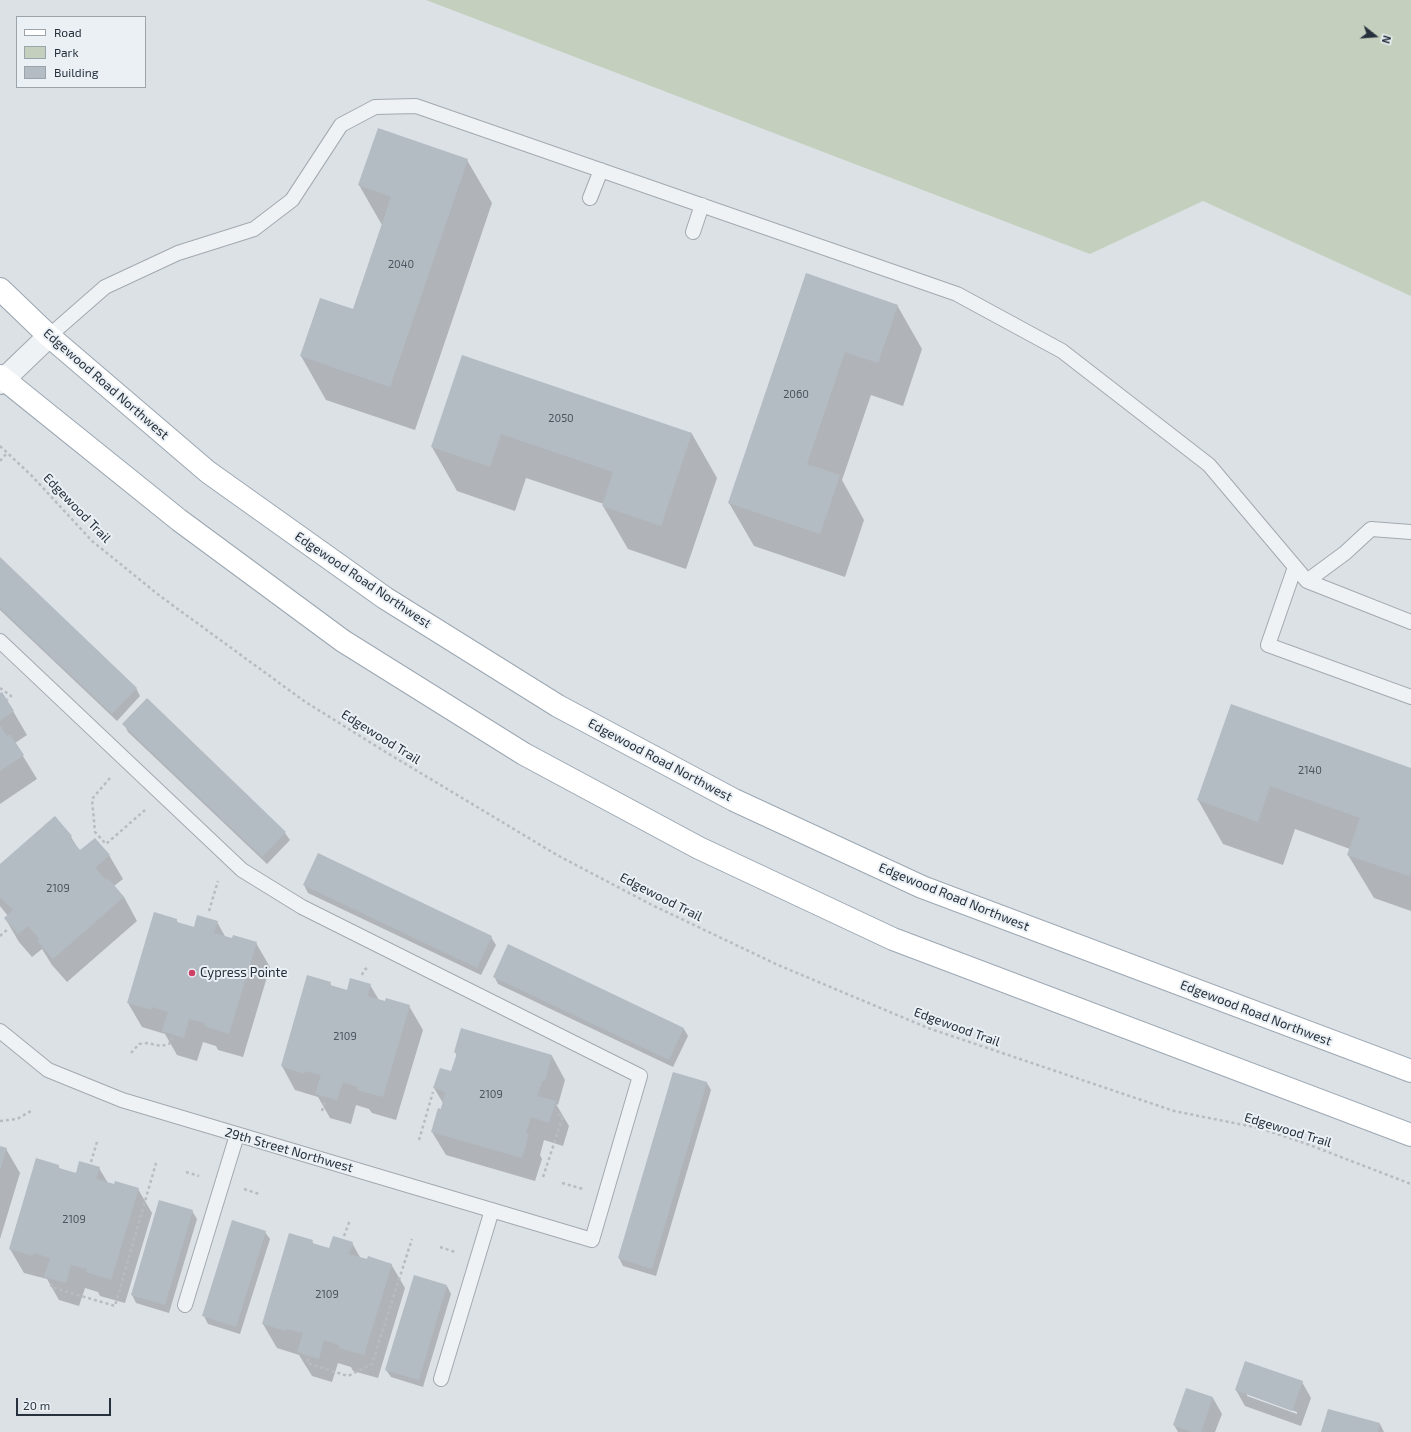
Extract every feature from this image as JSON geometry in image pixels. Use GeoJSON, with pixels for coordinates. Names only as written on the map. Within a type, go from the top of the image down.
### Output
{"type":"FeatureCollection","features":[{"type":"Feature","properties":{"kind":"main road","name":"Edgewood Road Northwest"},"geometry":{"type":"LineString","coordinates":[[0,289],[49,336],[215,476],[384,598],[558,706],[734,800],[922,887],[1411,1071]]}},
{"type":"Feature","properties":{"kind":"main road"},"geometry":{"type":"LineString","coordinates":[[1,380],[178,520],[343,641],[524,754],[699,848],[894,940],[1411,1135]]}},
{"type":"Feature","properties":{"kind":"street"},"geometry":{"type":"LineString","coordinates":[[1,380],[49,336]]}},
{"type":"Feature","properties":{"kind":"lane"},"geometry":{"type":"LineString","coordinates":[[49,336],[105,287],[178,253],[254,229],[292,200],[341,125],[375,107],[416,106],[957,294],[1062,351],[1209,465],[1307,581],[1411,622]]}},
{"type":"Feature","properties":{"kind":"lane"},"geometry":{"type":"LineString","coordinates":[[590,198],[601,170]]}},
{"type":"Feature","properties":{"kind":"lane"},"geometry":{"type":"LineString","coordinates":[[693,232],[702,205]]}},
{"type":"Feature","properties":{"kind":"lane"},"geometry":{"type":"LineString","coordinates":[[1307,581],[1345,553],[1370,529],[1411,532]]}},
{"type":"Feature","properties":{"kind":"lane"},"geometry":{"type":"LineString","coordinates":[[1295,566],[1268,645],[1411,697]]}},
{"type":"Feature","properties":{"kind":"lane"},"geometry":{"type":"LineString","coordinates":[[0,641],[231,859]]}},
{"type":"Feature","properties":{"kind":"lane","name":"29th Street Northwest"},"geometry":{"type":"LineString","coordinates":[[0,1031],[48,1070],[122,1100],[592,1240],[640,1076],[302,907],[242,870],[231,859]]}},
{"type":"Feature","properties":{"kind":"lane"},"geometry":{"type":"LineString","coordinates":[[186,1305],[237,1135]]}},
{"type":"Feature","properties":{"kind":"lane"},"geometry":{"type":"LineString","coordinates":[[441,1379],[492,1210]]}},
{"type":"Feature","properties":{"kind":"path","name":"Edgewood Trail"},"geometry":{"type":"LineString","coordinates":[[0,446],[32,476],[92,542],[160,596],[304,700],[384,751],[550,851],[652,905],[778,965],[928,1028],[1174,1111],[1259,1128],[1307,1144],[1411,1184]]}},
{"type":"Feature","properties":{"kind":"path"},"geometry":{"type":"LineString","coordinates":[[0,461],[7,453]]}},
{"type":"Feature","properties":{"kind":"path"},"geometry":{"type":"LineString","coordinates":[[0,688],[11,696],[7,700]]}},
{"type":"Feature","properties":{"kind":"path"},"geometry":{"type":"LineString","coordinates":[[127,760],[92,799],[95,832],[106,844],[162,794]]}},
{"type":"Feature","properties":{"kind":"path"},"geometry":{"type":"LineString","coordinates":[[209,911],[220,877],[231,859]]}},
{"type":"Feature","properties":{"kind":"path"},"geometry":{"type":"LineString","coordinates":[[0,936],[8,929]]}},
{"type":"Feature","properties":{"kind":"path"},"geometry":{"type":"LineString","coordinates":[[131,1053],[139,1044],[147,1043],[161,1046],[168,1044],[172,1038]]}},
{"type":"Feature","properties":{"kind":"path"},"geometry":{"type":"LineString","coordinates":[[419,1140],[433,1092]]}},
{"type":"Feature","properties":{"kind":"path"},"geometry":{"type":"LineString","coordinates":[[322,1111],[325,1101]]}},
{"type":"Feature","properties":{"kind":"path"},"geometry":{"type":"LineString","coordinates":[[0,1121],[17,1119],[31,1111]]}},
{"type":"Feature","properties":{"kind":"path"},"geometry":{"type":"LineString","coordinates":[[543,1177],[563,1116],[557,1114]]}},
{"type":"Feature","properties":{"kind":"path"},"geometry":{"type":"LineString","coordinates":[[91,1162],[97,1142]]}},
{"type":"Feature","properties":{"kind":"path"},"geometry":{"type":"LineString","coordinates":[[52,1284],[51,1288],[115,1306],[156,1163]]}},
{"type":"Feature","properties":{"kind":"path"},"geometry":{"type":"LineString","coordinates":[[344,1236],[350,1220]]}},
{"type":"Feature","properties":{"kind":"path"},"geometry":{"type":"LineString","coordinates":[[308,1360],[307,1363],[348,1376],[372,1364],[412,1239]]}},
{"type":"Feature","properties":{"kind":"path"},"geometry":{"type":"LineString","coordinates":[[440,1247],[460,1253]]}},
{"type":"Feature","properties":{"kind":"green space"},"geometry":{"type":"Polygon","coordinates":[[[426,0],[1411,0],[1411,296],[1203,201],[1090,254],[426,0]]]}},
{"type":"Feature","properties":{"kind":"building"},"geometry":{"type":"Polygon","coordinates":[[[378,128],[468,159],[390,387],[300,356],[320,298],[353,309],[391,197],[358,185],[378,128]]]}},
{"type":"Feature","properties":{"kind":"building"},"geometry":{"type":"Polygon","coordinates":[[[806,273],[898,305],[878,363],[845,352],[807,464],[840,475],[820,534],[728,503],[806,273]]]}},
{"type":"Feature","properties":{"kind":"building"},"geometry":{"type":"Polygon","coordinates":[[[462,355],[692,433],[661,526],[602,506],[613,472],[501,434],[490,467],[431,447],[462,355]]]}},
{"type":"Feature","properties":{"kind":"building"},"geometry":{"type":"Polygon","coordinates":[[[0,557],[137,688],[112,714],[0,608],[0,557]]]}},
{"type":"Feature","properties":{"kind":"building"},"geometry":{"type":"Polygon","coordinates":[[[2,692],[14,711],[0,721],[0,693],[2,692]]]}},
{"type":"Feature","properties":{"kind":"building"},"geometry":{"type":"Polygon","coordinates":[[[147,698],[286,832],[262,857],[122,724],[147,698]]]}},
{"type":"Feature","properties":{"kind":"building"},"geometry":{"type":"Polygon","coordinates":[[[1231,704],[1411,768],[1411,872],[1409,876],[1347,855],[1360,818],[1270,786],[1258,822],[1197,800],[1231,704]]]}},
{"type":"Feature","properties":{"kind":"building"},"geometry":{"type":"Polygon","coordinates":[[[0,725],[7,736],[10,734],[24,755],[0,771],[0,725]]]}},
{"type":"Feature","properties":{"kind":"building"},"geometry":{"type":"Polygon","coordinates":[[[55,816],[72,836],[70,838],[80,850],[95,838],[110,855],[95,868],[106,880],[108,878],[124,897],[53,959],[37,941],[39,939],[28,926],[18,934],[4,918],[13,910],[0,897],[0,864],[55,816]]]}},
{"type":"Feature","properties":{"kind":"building"},"geometry":{"type":"Polygon","coordinates":[[[318,853],[492,936],[477,968],[303,885],[318,853]]]}},
{"type":"Feature","properties":{"kind":"building","name":"Cypress Pointe"},"geometry":{"type":"Polygon","coordinates":[[[154,912],[177,919],[177,922],[194,927],[197,915],[218,921],[214,933],[232,938],[233,935],[257,942],[229,1034],[204,1026],[205,1023],[189,1019],[184,1038],[162,1031],[168,1012],[152,1007],[151,1010],[127,1003],[154,912]]]}},
{"type":"Feature","properties":{"kind":"building"},"geometry":{"type":"Polygon","coordinates":[[[508,944],[684,1028],[669,1060],[493,977],[508,944]]]}},
{"type":"Feature","properties":{"kind":"building","name":"Cypress Pointe"},"geometry":{"type":"Polygon","coordinates":[[[307,975],[331,982],[330,985],[347,990],[350,978],[371,984],[367,996],[385,1001],[386,998],[410,1005],[383,1097],[357,1090],[358,1087],[343,1082],[337,1100],[315,1094],[321,1075],[305,1071],[304,1074],[281,1066],[307,975]]]}},
{"type":"Feature","properties":{"kind":"building"},"geometry":{"type":"Polygon","coordinates":[[[461,1028],[552,1055],[545,1081],[542,1081],[537,1096],[556,1101],[549,1123],[531,1117],[526,1133],[529,1134],[522,1158],[431,1132],[438,1108],[441,1109],[445,1092],[433,1088],[440,1068],[451,1071],[457,1053],[454,1052],[461,1028]]]}},
{"type":"Feature","properties":{"kind":"building"},"geometry":{"type":"Polygon","coordinates":[[[673,1072],[707,1082],[652,1269],[618,1258],[673,1072]]]}},
{"type":"Feature","properties":{"kind":"building"},"geometry":{"type":"Polygon","coordinates":[[[0,1146],[7,1148],[0,1170],[0,1146]]]}},
{"type":"Feature","properties":{"kind":"building"},"geometry":{"type":"Polygon","coordinates":[[[36,1158],[59,1165],[59,1168],[76,1173],[79,1161],[100,1167],[96,1179],[114,1184],[115,1181],[139,1188],[111,1280],[86,1272],[87,1269],[71,1265],[66,1283],[44,1277],[50,1258],[34,1253],[33,1256],[9,1249],[36,1158]]]}},
{"type":"Feature","properties":{"kind":"building"},"geometry":{"type":"Polygon","coordinates":[[[159,1200],[193,1210],[165,1305],[131,1295],[159,1200]]]}},
{"type":"Feature","properties":{"kind":"building"},"geometry":{"type":"Polygon","coordinates":[[[232,1220],[266,1231],[236,1327],[202,1316],[232,1220]]]}},
{"type":"Feature","properties":{"kind":"building"},"geometry":{"type":"Polygon","coordinates":[[[289,1233],[313,1240],[312,1243],[329,1248],[333,1236],[353,1242],[349,1254],[367,1259],[368,1256],[392,1264],[364,1355],[339,1348],[339,1345],[324,1340],[319,1359],[297,1352],[303,1333],[287,1329],[286,1331],[262,1324],[289,1233]]]}},
{"type":"Feature","properties":{"kind":"building"},"geometry":{"type":"Polygon","coordinates":[[[414,1275],[447,1285],[419,1380],[385,1370],[414,1275]]]}},
{"type":"Feature","properties":{"kind":"building"},"geometry":{"type":"Polygon","coordinates":[[[1245,1361],[1303,1381],[1292,1411],[1235,1390],[1245,1361]]]}},
{"type":"Feature","properties":{"kind":"building"},"geometry":{"type":"Polygon","coordinates":[[[1186,1388],[1213,1397],[1201,1432],[1192,1432],[1173,1425],[1186,1388]]]}},
{"type":"Feature","properties":{"kind":"building"},"geometry":{"type":"Polygon","coordinates":[[[1328,1409],[1380,1423],[1378,1432],[1321,1432],[1328,1409]]]}},
{"type":"Feature","properties":{"kind":"place","name":"Cypress Pointe"},"geometry":{"type":"Point","coordinates":[192,973]}}]}
